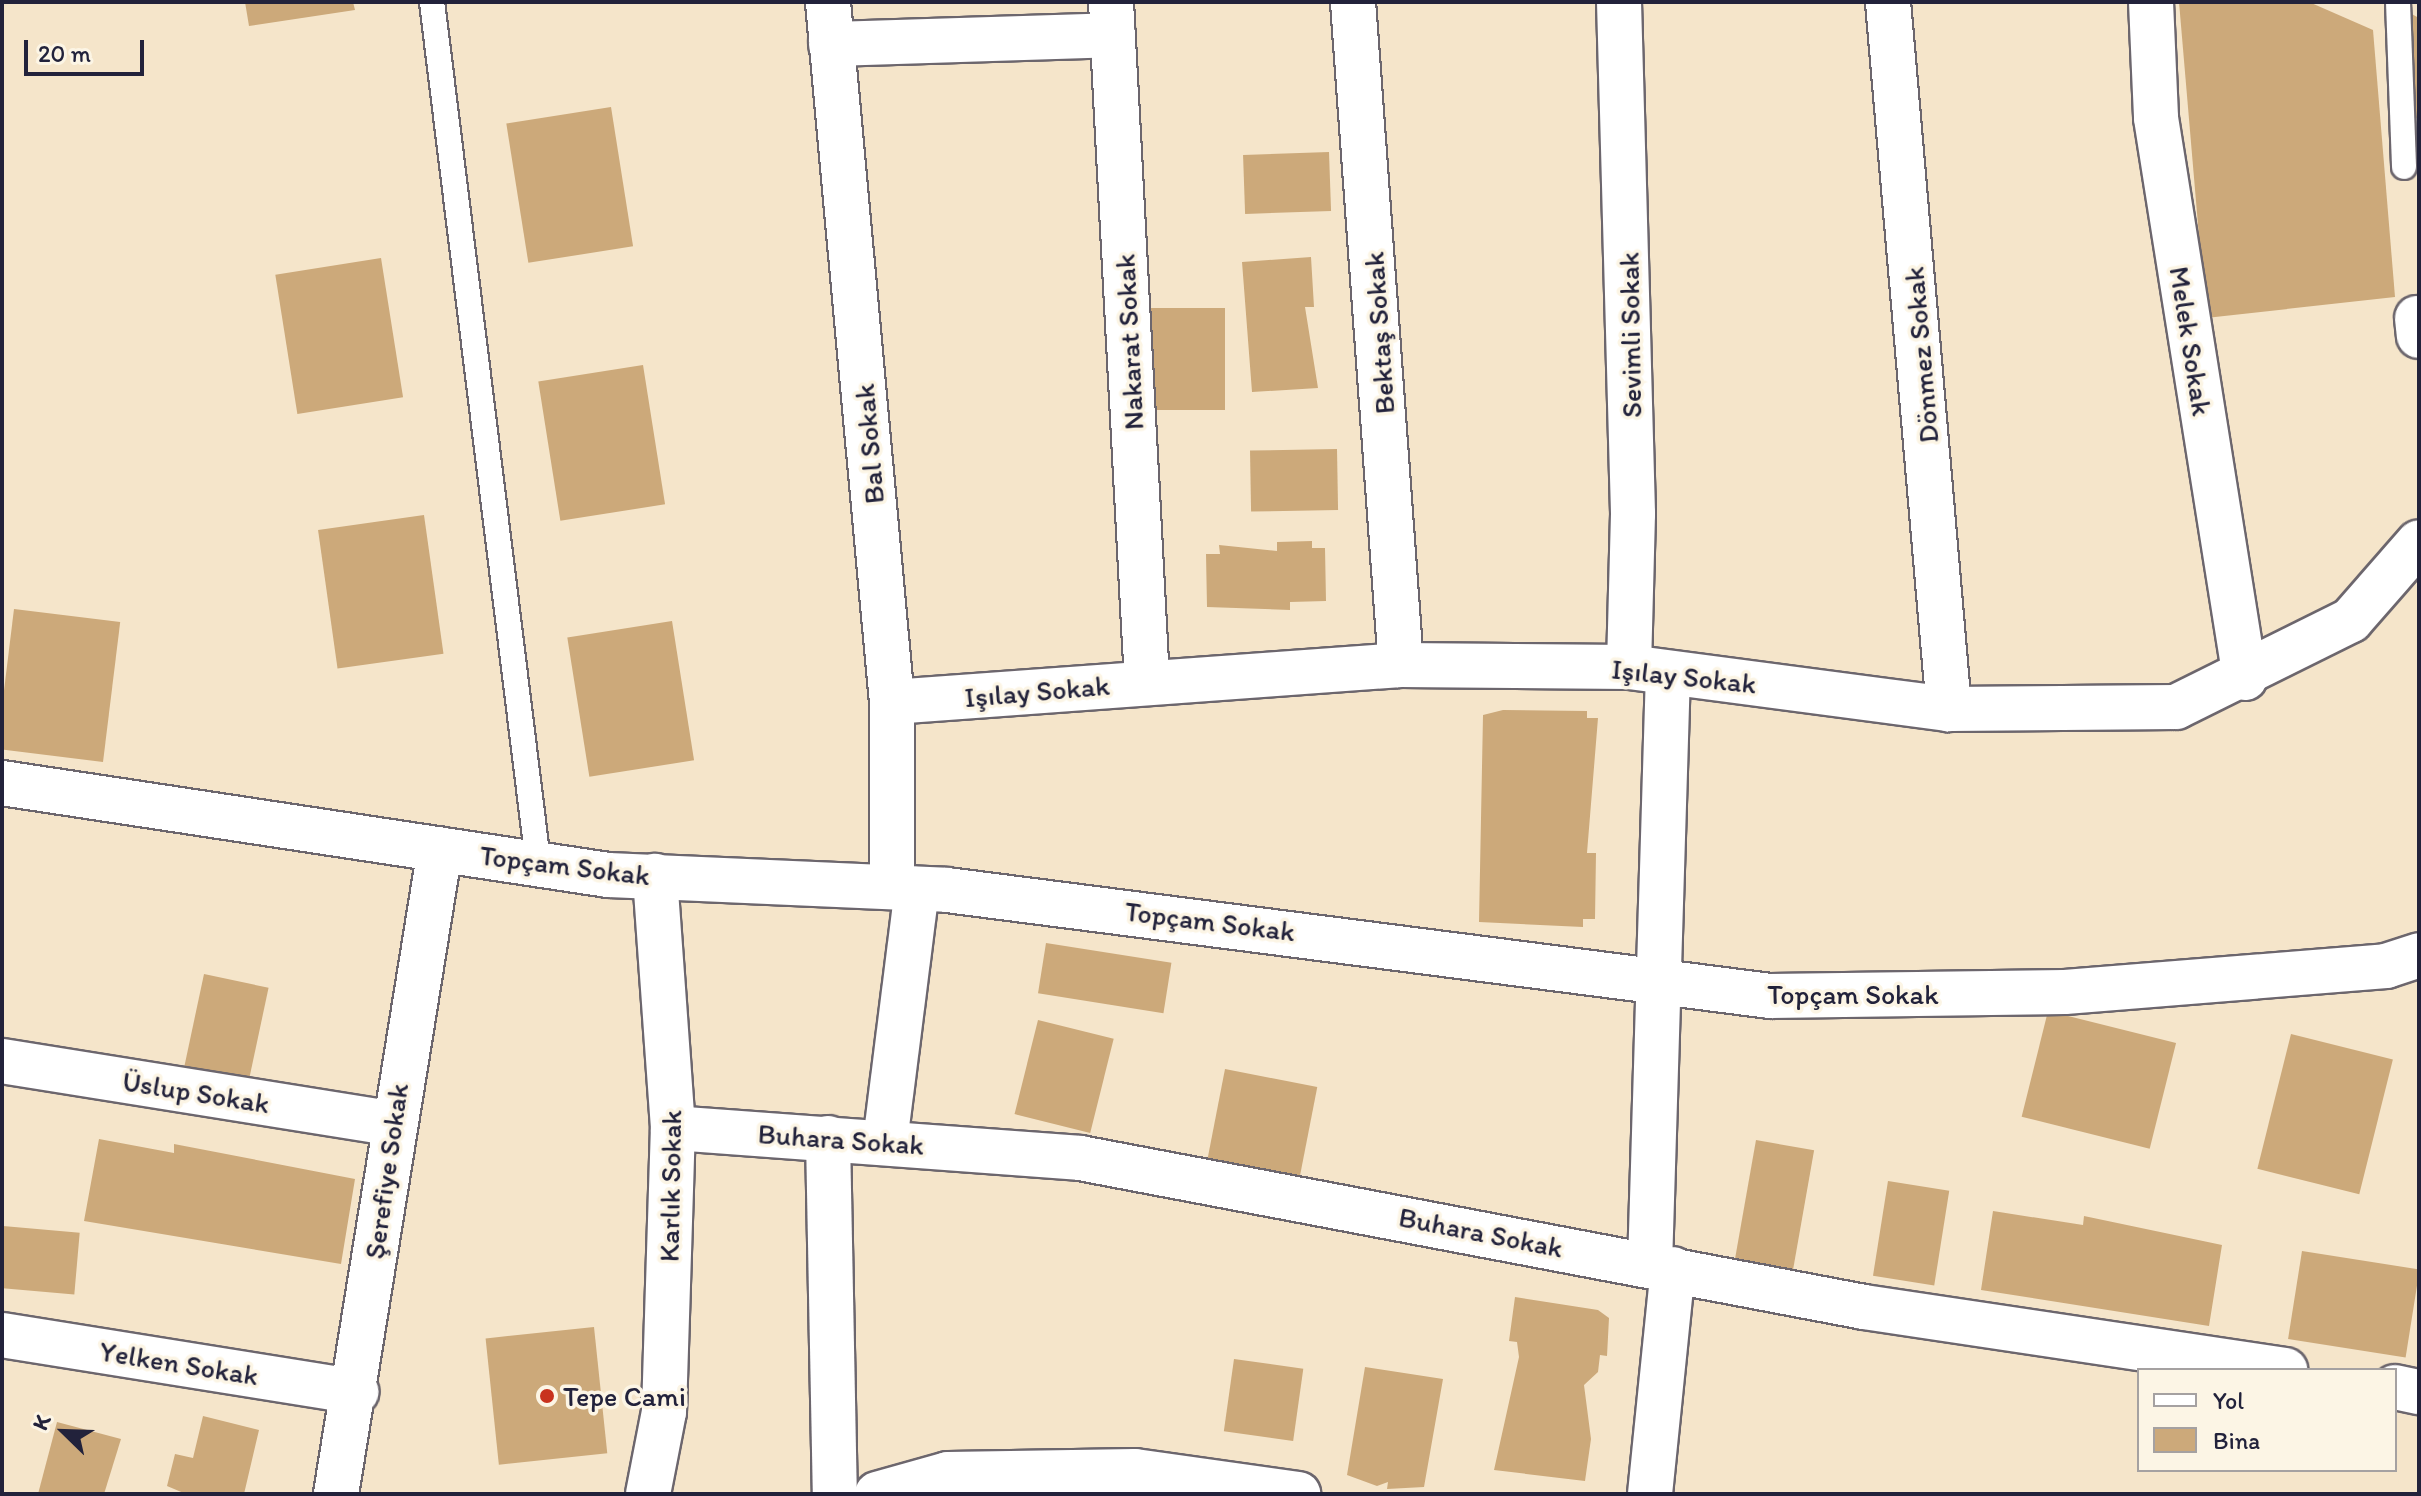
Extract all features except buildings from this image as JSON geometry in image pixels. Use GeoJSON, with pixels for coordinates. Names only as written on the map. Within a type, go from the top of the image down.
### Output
{"type":"FeatureCollection","features":[{"type":"Feature","properties":{"kind":"street","name":"Bektaş Sokak"},"geometry":{"type":"LineString","coordinates":[[1353,2],[1401,665]]}},
{"type":"Feature","properties":{"kind":"street","name":"Sevimli Sokak"},"geometry":{"type":"LineString","coordinates":[[1619,2],[1632,483],[1649,670],[1662,1267],[1650,1494]]}},
{"type":"Feature","properties":{"kind":"street","name":"Dönmez Sokak"},"geometry":{"type":"LineString","coordinates":[[1888,2],[1949,709]]}},
{"type":"Feature","properties":{"kind":"street","name":"Melek Sokak"},"geometry":{"type":"LineString","coordinates":[[2151,2],[2156,118],[2245,678]]}},
{"type":"Feature","properties":{"kind":"street"},"geometry":{"type":"LineString","coordinates":[[829,23],[1112,19]]}},
{"type":"Feature","properties":{"kind":"street","name":"Nakarat Sokak"},"geometry":{"type":"LineString","coordinates":[[1112,19],[1147,682]]}},
{"type":"Feature","properties":{"kind":"street","name":"Bal Sokak"},"geometry":{"type":"LineString","coordinates":[[829,23],[892,702],[905,888],[885,1142]]}},
{"type":"Feature","properties":{"kind":"street","name":"Işılay Sokak"},"geometry":{"type":"LineString","coordinates":[[892,702],[1401,665],[1649,670],[1949,709],[2176,707],[2245,678],[2351,620],[2419,542]]}},
{"type":"Feature","properties":{"kind":"street","name":"Topçam Sokak"},"geometry":{"type":"LineString","coordinates":[[2,783],[538,862],[655,876],[905,888],[1770,996],[2065,992],[2386,966],[2419,955]]}},
{"type":"Feature","properties":{"kind":"street","name":"Şerefiye Sokak"},"geometry":{"type":"LineString","coordinates":[[336,1494],[356,1392],[391,1123],[440,849]]}},
{"type":"Feature","properties":{"kind":"street","name":"Karlık Sokak"},"geometry":{"type":"LineString","coordinates":[[648,1494],[664,1412],[673,1128],[655,876]]}},
{"type":"Feature","properties":{"kind":"street","name":"Üslup Sokak"},"geometry":{"type":"LineString","coordinates":[[2,1061],[391,1123]]}},
{"type":"Feature","properties":{"kind":"street","name":"Buhara Sokak"},"geometry":{"type":"LineString","coordinates":[[673,1128],[1080,1158],[1203,1177],[1864,1307],[2272,1368]]}},
{"type":"Feature","properties":{"kind":"street"},"geometry":{"type":"LineString","coordinates":[[828,1138],[835,1494]]}},
{"type":"Feature","properties":{"kind":"street","name":"Yelken Sokak"},"geometry":{"type":"LineString","coordinates":[[2,1335],[356,1392]]}},
{"type":"Feature","properties":{"kind":"street"},"geometry":{"type":"LineString","coordinates":[[2397,1387],[2419,1392]]}},
{"type":"Feature","properties":{"kind":"street"},"geometry":{"type":"LineString","coordinates":[[877,1494],[948,1474],[1135,1471],[1298,1494]]}},
{"type":"Feature","properties":{"kind":"lane"},"geometry":{"type":"LineString","coordinates":[[432,2],[538,862]]}},
{"type":"Feature","properties":{"kind":"lane"},"geometry":{"type":"LineString","coordinates":[[2398,2],[2404,167]]}},
{"type":"Feature","properties":{"kind":"place","name":"Tepe Cami"},"geometry":{"type":"Point","coordinates":[547,1396]}}]}
